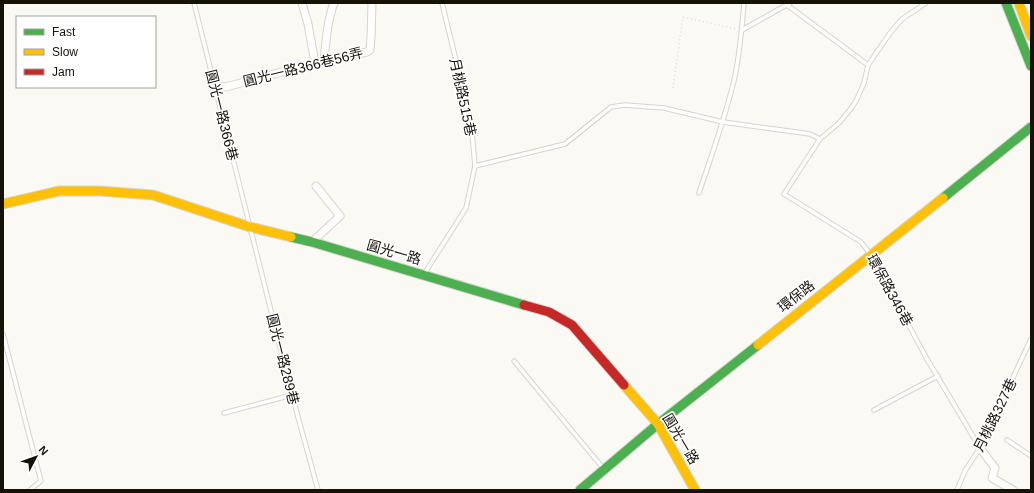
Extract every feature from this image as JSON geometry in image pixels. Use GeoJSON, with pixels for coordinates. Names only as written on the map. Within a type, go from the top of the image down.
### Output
{"type":"FeatureCollection","features":[{"type":"Feature","properties":{"kind":"street"},"geometry":{"type":"LineString","coordinates":[[302,3],[308,24],[315,63]]}},
{"type":"Feature","properties":{"kind":"street"},"geometry":{"type":"LineString","coordinates":[[324,61],[328,25],[334,3]]}},
{"type":"Feature","properties":{"kind":"street","name":"圓光一路366巷56弄"},"geometry":{"type":"LineString","coordinates":[[215,86],[226,86],[315,63],[367,52],[370,50],[372,3]]}},
{"type":"Feature","properties":{"kind":"street"},"geometry":{"type":"LineString","coordinates":[[1006,3],[1031,66]]}},
{"type":"Feature","properties":{"kind":"street"},"geometry":{"type":"LineString","coordinates":[[1018,3],[1031,36]]}},
{"type":"Feature","properties":{"kind":"street","name":"環保路"},"geometry":{"type":"LineString","coordinates":[[580,490],[658,424],[1031,127]]}},
{"type":"Feature","properties":{"kind":"street"},"geometry":{"type":"LineString","coordinates":[[312,242],[340,216],[316,186]]}},
{"type":"Feature","properties":{"kind":"street","name":"圓光一路"},"geometry":{"type":"LineString","coordinates":[[3,204],[58,190],[100,191],[153,196],[250,226],[312,242],[549,312],[572,325],[658,424],[695,490]]}},
{"type":"Feature","properties":{"kind":"street"},"geometry":{"type":"LineString","coordinates":[[980,448],[995,468],[992,478],[1013,490]]}},
{"type":"Feature","properties":{"kind":"lane","name":"圓光一路366巷"},"geometry":{"type":"LineString","coordinates":[[194,3],[250,226]]}},
{"type":"Feature","properties":{"kind":"lane","name":"月桃路515巷"},"geometry":{"type":"LineString","coordinates":[[423,275],[466,208],[475,166],[471,122],[442,3]]}},
{"type":"Feature","properties":{"kind":"lane"},"geometry":{"type":"LineString","coordinates":[[699,193],[723,122],[735,76],[742,30],[744,3]]}},
{"type":"Feature","properties":{"kind":"lane"},"geometry":{"type":"LineString","coordinates":[[475,166],[565,144],[611,107],[625,104],[664,108],[723,122],[810,134],[820,139],[839,123],[856,101],[864,83],[868,65],[890,32],[902,19],[926,3]]}},
{"type":"Feature","properties":{"kind":"lane"},"geometry":{"type":"LineString","coordinates":[[742,30],[789,4],[868,65]]}},
{"type":"Feature","properties":{"kind":"lane","name":"環保路346巷"},"geometry":{"type":"LineString","coordinates":[[820,139],[784,194],[861,242],[871,255],[927,358],[980,448]]}},
{"type":"Feature","properties":{"kind":"lane","name":"圓光一路289巷"},"geometry":{"type":"LineString","coordinates":[[250,226],[292,395],[318,490]]}},
{"type":"Feature","properties":{"kind":"lane"},"geometry":{"type":"LineString","coordinates":[[3,334],[41,481],[30,490]]}},
{"type":"Feature","properties":{"kind":"lane","name":"月桃路327巷"},"geometry":{"type":"LineString","coordinates":[[957,490],[965,471],[980,448],[1031,339]]}},
{"type":"Feature","properties":{"kind":"lane"},"geometry":{"type":"LineString","coordinates":[[514,362],[604,470]]}},
{"type":"Feature","properties":{"kind":"lane"},"geometry":{"type":"LineString","coordinates":[[874,410],[938,376]]}},
{"type":"Feature","properties":{"kind":"lane"},"geometry":{"type":"LineString","coordinates":[[224,413],[292,395]]}},
{"type":"Feature","properties":{"kind":"lane"},"geometry":{"type":"LineString","coordinates":[[1007,440],[1031,456]]}},
{"type":"Feature","properties":{"kind":"path"},"geometry":{"type":"LineString","coordinates":[[674,88],[683,17],[742,30]]}},
{"type":"Feature","properties":{"kind":"traffic: fast"},"geometry":{"type":"LineString","coordinates":[[1006,3],[1031,66]]}},
{"type":"Feature","properties":{"kind":"traffic: fast"},"geometry":{"type":"LineString","coordinates":[[943,198],[1031,127]]}},
{"type":"Feature","properties":{"kind":"traffic: fast"},"geometry":{"type":"LineString","coordinates":[[291,237],[524,305]]}},
{"type":"Feature","properties":{"kind":"traffic: fast"},"geometry":{"type":"LineString","coordinates":[[580,490],[658,424],[758,345]]}},
{"type":"Feature","properties":{"kind":"traffic: slow"},"geometry":{"type":"LineString","coordinates":[[1019,3],[1031,36]]}},
{"type":"Feature","properties":{"kind":"traffic: slow"},"geometry":{"type":"LineString","coordinates":[[3,204],[59,191],[100,191],[153,195],[250,227],[291,237]]}},
{"type":"Feature","properties":{"kind":"traffic: slow"},"geometry":{"type":"LineString","coordinates":[[758,345],[943,198]]}},
{"type":"Feature","properties":{"kind":"traffic: slow"},"geometry":{"type":"LineString","coordinates":[[624,385],[658,424],[695,490]]}},
{"type":"Feature","properties":{"kind":"traffic: jam"},"geometry":{"type":"LineString","coordinates":[[524,305],[549,312],[572,325],[624,385]]}}]}
